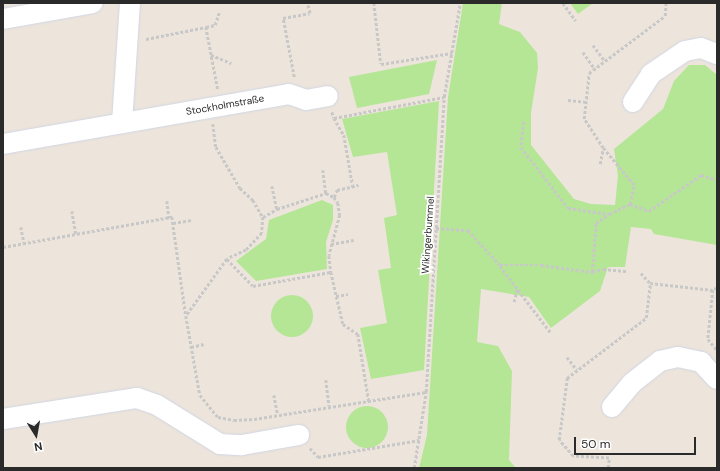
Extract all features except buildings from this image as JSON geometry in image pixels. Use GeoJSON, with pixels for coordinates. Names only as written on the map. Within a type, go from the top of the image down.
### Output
{"type":"FeatureCollection","features":[{"type":"Feature","properties":{"kind":"street"},"geometry":{"type":"LineString","coordinates":[[3,18],[94,3]]}},
{"type":"Feature","properties":{"kind":"street"},"geometry":{"type":"LineString","coordinates":[[122,123],[130,3]]}},
{"type":"Feature","properties":{"kind":"street"},"geometry":{"type":"LineString","coordinates":[[633,102],[651,74],[685,51],[701,48],[717,54]]}},
{"type":"Feature","properties":{"kind":"street","name":"Stockholmstraße"},"geometry":{"type":"LineString","coordinates":[[3,144],[289,94],[306,100],[328,96]]}},
{"type":"Feature","properties":{"kind":"street"},"geometry":{"type":"LineString","coordinates":[[612,408],[632,382],[660,361],[678,357],[701,362],[717,380]]}},
{"type":"Feature","properties":{"kind":"street"},"geometry":{"type":"LineString","coordinates":[[3,418],[137,398],[157,405],[220,444],[242,445],[299,435]]}},
{"type":"Feature","properties":{"kind":"path"},"geometry":{"type":"LineString","coordinates":[[298,98],[283,18],[310,13],[307,3]]}},
{"type":"Feature","properties":{"kind":"path"},"geometry":{"type":"LineString","coordinates":[[374,3],[381,64],[452,53]]}},
{"type":"Feature","properties":{"kind":"path","name":"Wikingerbummel"},"geometry":{"type":"LineString","coordinates":[[414,468],[420,440],[426,392],[444,97],[460,3]]}},
{"type":"Feature","properties":{"kind":"path"},"geometry":{"type":"LineString","coordinates":[[563,3],[576,21]]}},
{"type":"Feature","properties":{"kind":"path"},"geometry":{"type":"LineString","coordinates":[[630,204],[634,185],[603,148],[584,119],[589,73],[665,16],[666,3]]}},
{"type":"Feature","properties":{"kind":"path"},"geometry":{"type":"LineString","coordinates":[[128,42],[215,26],[219,13]]}},
{"type":"Feature","properties":{"kind":"path"},"geometry":{"type":"LineString","coordinates":[[186,316],[227,259],[246,250],[262,233],[262,217],[253,200],[240,188],[216,146],[216,107],[211,55],[206,27]]}},
{"type":"Feature","properties":{"kind":"path"},"geometry":{"type":"LineString","coordinates":[[593,45],[605,61]]}},
{"type":"Feature","properties":{"kind":"path"},"geometry":{"type":"LineString","coordinates":[[583,52],[595,69]]}},
{"type":"Feature","properties":{"kind":"path"},"geometry":{"type":"LineString","coordinates":[[211,55],[231,63]]}},
{"type":"Feature","properties":{"kind":"path"},"geometry":{"type":"LineString","coordinates":[[328,96],[334,118],[344,135],[353,186]]}},
{"type":"Feature","properties":{"kind":"path"},"geometry":{"type":"LineString","coordinates":[[334,118],[444,97]]}},
{"type":"Feature","properties":{"kind":"path"},"geometry":{"type":"LineString","coordinates":[[568,100],[586,102]]}},
{"type":"Feature","properties":{"kind":"path"},"geometry":{"type":"LineString","coordinates":[[524,122],[521,147],[568,208],[609,214]]}},
{"type":"Feature","properties":{"kind":"path"},"geometry":{"type":"LineString","coordinates":[[600,164],[603,148]]}},
{"type":"Feature","properties":{"kind":"path"},"geometry":{"type":"LineString","coordinates":[[323,170],[326,193]]}},
{"type":"Feature","properties":{"kind":"path"},"geometry":{"type":"LineString","coordinates":[[592,272],[596,223],[609,214],[630,204],[649,211],[701,175],[717,180]]}},
{"type":"Feature","properties":{"kind":"path"},"geometry":{"type":"LineString","coordinates":[[358,185],[337,190],[334,197],[340,215],[328,256],[343,324],[358,334],[369,402]]}},
{"type":"Feature","properties":{"kind":"path"},"geometry":{"type":"LineString","coordinates":[[272,186],[277,209]]}},
{"type":"Feature","properties":{"kind":"path"},"geometry":{"type":"LineString","coordinates":[[262,217],[277,209],[326,193],[334,197]]}},
{"type":"Feature","properties":{"kind":"path"},"geometry":{"type":"LineString","coordinates":[[167,201],[169,218]]}},
{"type":"Feature","properties":{"kind":"path"},"geometry":{"type":"LineString","coordinates":[[72,211],[76,234]]}},
{"type":"Feature","properties":{"kind":"path"},"geometry":{"type":"LineString","coordinates":[[3,247],[172,217],[186,316],[200,395],[218,417],[254,419],[329,406],[369,402],[426,392]]}},
{"type":"Feature","properties":{"kind":"path"},"geometry":{"type":"LineString","coordinates":[[172,223],[193,220]]}},
{"type":"Feature","properties":{"kind":"path"},"geometry":{"type":"LineString","coordinates":[[21,227],[24,243]]}},
{"type":"Feature","properties":{"kind":"path"},"geometry":{"type":"LineString","coordinates":[[436,228],[468,230],[500,265],[551,333]]}},
{"type":"Feature","properties":{"kind":"path"},"geometry":{"type":"LineString","coordinates":[[331,244],[354,240]]}},
{"type":"Feature","properties":{"kind":"path"},"geometry":{"type":"LineString","coordinates":[[227,259],[253,286],[331,272]]}},
{"type":"Feature","properties":{"kind":"path"},"geometry":{"type":"LineString","coordinates":[[500,265],[541,265],[592,272],[603,269],[628,271]]}},
{"type":"Feature","properties":{"kind":"path"},"geometry":{"type":"LineString","coordinates":[[641,273],[650,283],[713,290],[717,288]]}},
{"type":"Feature","properties":{"kind":"path"},"geometry":{"type":"LineString","coordinates":[[608,468],[609,458],[573,456],[559,440],[567,378],[646,318],[650,283]]}},
{"type":"Feature","properties":{"kind":"path"},"geometry":{"type":"LineString","coordinates":[[514,302],[517,288]]}},
{"type":"Feature","properties":{"kind":"path"},"geometry":{"type":"LineString","coordinates":[[713,290],[708,339],[717,350]]}},
{"type":"Feature","properties":{"kind":"path"},"geometry":{"type":"LineString","coordinates":[[336,296],[348,294]]}},
{"type":"Feature","properties":{"kind":"path"},"geometry":{"type":"LineString","coordinates":[[192,347],[204,344]]}},
{"type":"Feature","properties":{"kind":"path"},"geometry":{"type":"LineString","coordinates":[[567,357],[576,370]]}},
{"type":"Feature","properties":{"kind":"path"},"geometry":{"type":"LineString","coordinates":[[326,380],[329,406]]}},
{"type":"Feature","properties":{"kind":"path"},"geometry":{"type":"LineString","coordinates":[[274,395],[278,415]]}},
{"type":"Feature","properties":{"kind":"path"},"geometry":{"type":"LineString","coordinates":[[299,435],[318,457],[420,440]]}},
{"type":"Feature","properties":{"kind":"green space"},"geometry":{"type":"Polygon","coordinates":[[[463,3],[502,3],[499,24],[520,32],[537,53],[538,68],[531,113],[531,145],[574,199],[591,204],[615,205],[618,176],[614,149],[663,109],[674,81],[689,65],[705,65],[717,75],[717,245],[654,234],[651,229],[631,227],[625,267],[608,267],[600,291],[551,328],[529,297],[481,289],[477,342],[498,346],[512,371],[509,460],[516,468],[419,468],[427,435],[448,97],[463,3]]]}},
{"type":"Feature","properties":{"kind":"green space"},"geometry":{"type":"Polygon","coordinates":[[[570,3],[593,3],[578,14],[570,3]]]}},
{"type":"Feature","properties":{"kind":"green space"},"geometry":{"type":"Polygon","coordinates":[[[437,60],[429,94],[357,108],[349,77],[437,60]]]}},
{"type":"Feature","properties":{"kind":"green space"},"geometry":{"type":"Polygon","coordinates":[[[439,101],[424,370],[371,379],[360,328],[387,323],[378,270],[391,268],[384,218],[397,215],[387,152],[353,157],[342,119],[439,101]]]}},
{"type":"Feature","properties":{"kind":"green space"},"geometry":{"type":"Polygon","coordinates":[[[322,200],[333,205],[333,220],[326,242],[327,269],[256,281],[236,261],[266,239],[269,220],[322,200]]]}},
{"type":"Feature","properties":{"kind":"green space"},"geometry":{"type":"Polygon","coordinates":[[[288,295],[296,295],[304,298],[310,304],[313,316],[310,328],[304,334],[296,337],[288,337],[280,334],[274,328],[271,320],[271,312],[274,304],[280,298],[288,295]]]}},
{"type":"Feature","properties":{"kind":"green space"},"geometry":{"type":"Polygon","coordinates":[[[363,406],[371,406],[379,409],[385,415],[388,427],[385,439],[379,445],[371,448],[363,448],[355,445],[349,439],[346,431],[346,423],[349,415],[355,409],[363,406]]]}}]}
